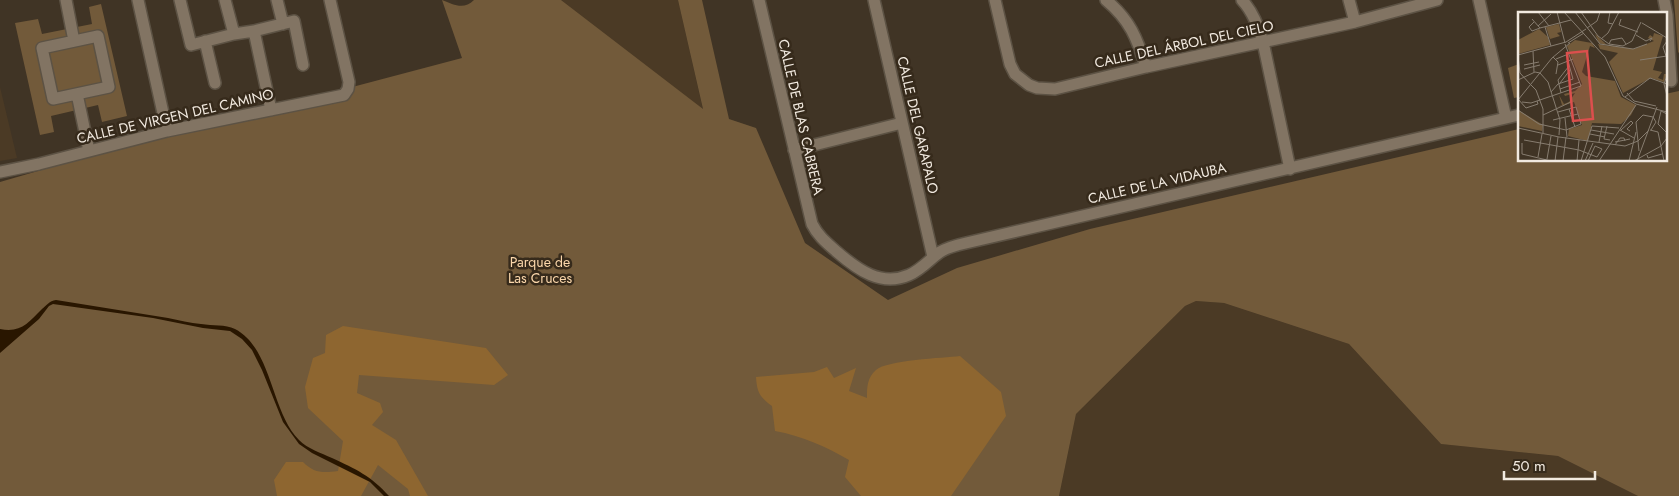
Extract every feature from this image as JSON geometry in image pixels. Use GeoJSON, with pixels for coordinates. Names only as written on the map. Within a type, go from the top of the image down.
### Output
{"type":"FeatureCollection","features":[{"type":"Feature","properties":{"kind":"street"},"geometry":{"type":"LineString","coordinates":[[66,0],[74,41]]}},
{"type":"Feature","properties":{"kind":"street"},"geometry":{"type":"LineString","coordinates":[[138,0],[167,131]]}},
{"type":"Feature","properties":{"kind":"street"},"geometry":{"type":"LineString","coordinates":[[180,0],[191,45],[294,21],[303,65]]}},
{"type":"Feature","properties":{"kind":"street"},"geometry":{"type":"LineString","coordinates":[[226,0],[234,34]]}},
{"type":"Feature","properties":{"kind":"street"},"geometry":{"type":"LineString","coordinates":[[278,0],[283,24]]}},
{"type":"Feature","properties":{"kind":"street","name":"CALLE DE VIRGEN DEL CAMINO"},"geometry":{"type":"LineString","coordinates":[[0,172],[167,131],[344,95],[348,89],[349,82],[330,0]]}},
{"type":"Feature","properties":{"kind":"street","name":"CALLE DE BLAS CABRERA"},"geometry":{"type":"LineString","coordinates":[[759,0],[808,211],[812,224],[821,238]]}},
{"type":"Feature","properties":{"kind":"street","name":"CALLE DEL GARAPALO"},"geometry":{"type":"LineString","coordinates":[[874,0],[933,257]]}},
{"type":"Feature","properties":{"kind":"street","name":"CALLE DEL ÁRBOL DEL CIELO"},"geometry":{"type":"LineString","coordinates":[[995,0],[1010,64],[1015,74],[1029,85],[1037,88],[1054,89],[1355,22],[1437,0]]}},
{"type":"Feature","properties":{"kind":"street"},"geometry":{"type":"LineString","coordinates":[[1106,0],[1125,18],[1138,42],[1146,67]]}},
{"type":"Feature","properties":{"kind":"street"},"geometry":{"type":"LineString","coordinates":[[1242,0],[1250,9],[1263,42],[1290,169]]}},
{"type":"Feature","properties":{"kind":"street"},"geometry":{"type":"LineString","coordinates":[[1349,0],[1355,22]]}},
{"type":"Feature","properties":{"kind":"street"},"geometry":{"type":"LineString","coordinates":[[1479,0],[1506,118]]}},
{"type":"Feature","properties":{"kind":"street"},"geometry":{"type":"LineString","coordinates":[[1664,0],[1668,15],[1672,80]]}},
{"type":"Feature","properties":{"kind":"street"},"geometry":{"type":"LineString","coordinates":[[254,31],[271,110]]}},
{"type":"Feature","properties":{"kind":"street"},"geometry":{"type":"LineString","coordinates":[[98,36],[109,87],[53,99],[42,48],[74,41],[98,36]]}},
{"type":"Feature","properties":{"kind":"street"},"geometry":{"type":"LineString","coordinates":[[205,41],[215,83]]}},
{"type":"Feature","properties":{"kind":"street"},"geometry":{"type":"LineString","coordinates":[[77,94],[89,151]]}},
{"type":"Feature","properties":{"kind":"street","name":"CALLE DE LA VIDAUBA"},"geometry":{"type":"LineString","coordinates":[[821,238],[866,274],[884,279],[898,278],[910,274],[942,251],[966,243],[1518,115]]}},
{"type":"Feature","properties":{"kind":"street"},"geometry":{"type":"LineString","coordinates":[[794,150],[902,124]]}},
{"type":"Feature","properties":{"kind":"shaded area"},"geometry":{"type":"Polygon","coordinates":[[[561,0],[678,0],[703,110],[561,0]]]}},
{"type":"Feature","properties":{"kind":"shaded area"},"geometry":{"type":"Polygon","coordinates":[[[0,87],[17,158],[0,161],[0,87]]]}},
{"type":"Feature","properties":{"kind":"shaded area"},"geometry":{"type":"Polygon","coordinates":[[[56,300],[205,325],[227,326],[235,329],[247,338],[257,350],[282,414],[299,440],[310,448],[363,474],[376,483],[389,496],[384,496],[370,482],[312,453],[299,444],[283,422],[252,350],[242,339],[230,331],[53,304],[49,306],[39,319],[0,353],[0,329],[13,330],[24,326],[48,303],[56,300]]]}},
{"type":"Feature","properties":{"kind":"shaded area"},"geometry":{"type":"Polygon","coordinates":[[[1196,301],[1224,303],[1349,344],[1441,444],[1558,456],[1638,496],[1059,496],[1076,414],[1185,306],[1196,301]]]}},
{"type":"Feature","properties":{"kind":"shaded area"},"geometry":{"type":"Polygon","coordinates":[[[343,326],[486,348],[508,375],[494,385],[359,375],[357,393],[380,403],[383,412],[372,425],[396,440],[428,496],[410,496],[408,489],[378,465],[361,496],[277,496],[274,480],[286,462],[303,462],[319,471],[338,471],[343,441],[308,408],[305,387],[313,358],[325,353],[326,335],[343,326]]]}},
{"type":"Feature","properties":{"kind":"shaded area"},"geometry":{"type":"Polygon","coordinates":[[[960,356],[1001,392],[1006,416],[951,496],[861,496],[845,477],[849,460],[813,442],[775,431],[772,406],[758,391],[756,382],[756,377],[814,372],[827,367],[834,378],[856,368],[849,391],[867,398],[869,379],[876,370],[882,367],[903,362],[960,356]]]}},
{"type":"Feature","properties":{"kind":"green space","name":"Parque de Las Cruces"},"geometry":{"type":"Polygon","coordinates":[[[442,0],[463,6],[474,0],[561,0],[703,109],[678,0],[702,0],[729,119],[756,128],[805,243],[888,300],[957,268],[1090,229],[1518,129],[1518,161],[1666,161],[1666,94],[1679,91],[1679,496],[1638,496],[1558,456],[1441,444],[1349,344],[1224,303],[1196,301],[1185,306],[1076,414],[1059,496],[0,496],[0,182],[462,58],[442,0]]]}},
{"type":"Feature","properties":{"kind":"green space"},"geometry":{"type":"Polygon","coordinates":[[[1674,0],[1679,0],[1679,53],[1678,52],[1674,0]]]}},
{"type":"Feature","properties":{"kind":"green space"},"geometry":{"type":"Polygon","coordinates":[[[101,4],[127,116],[102,122],[98,105],[51,116],[54,132],[40,135],[15,23],[38,19],[42,34],[92,24],[89,7],[101,4]]]}},
{"type":"Feature","properties":{"kind":"green space"},"geometry":{"type":"Polygon","coordinates":[[[1518,64],[1518,97],[1514,98],[1508,68],[1518,64]]]}}]}
